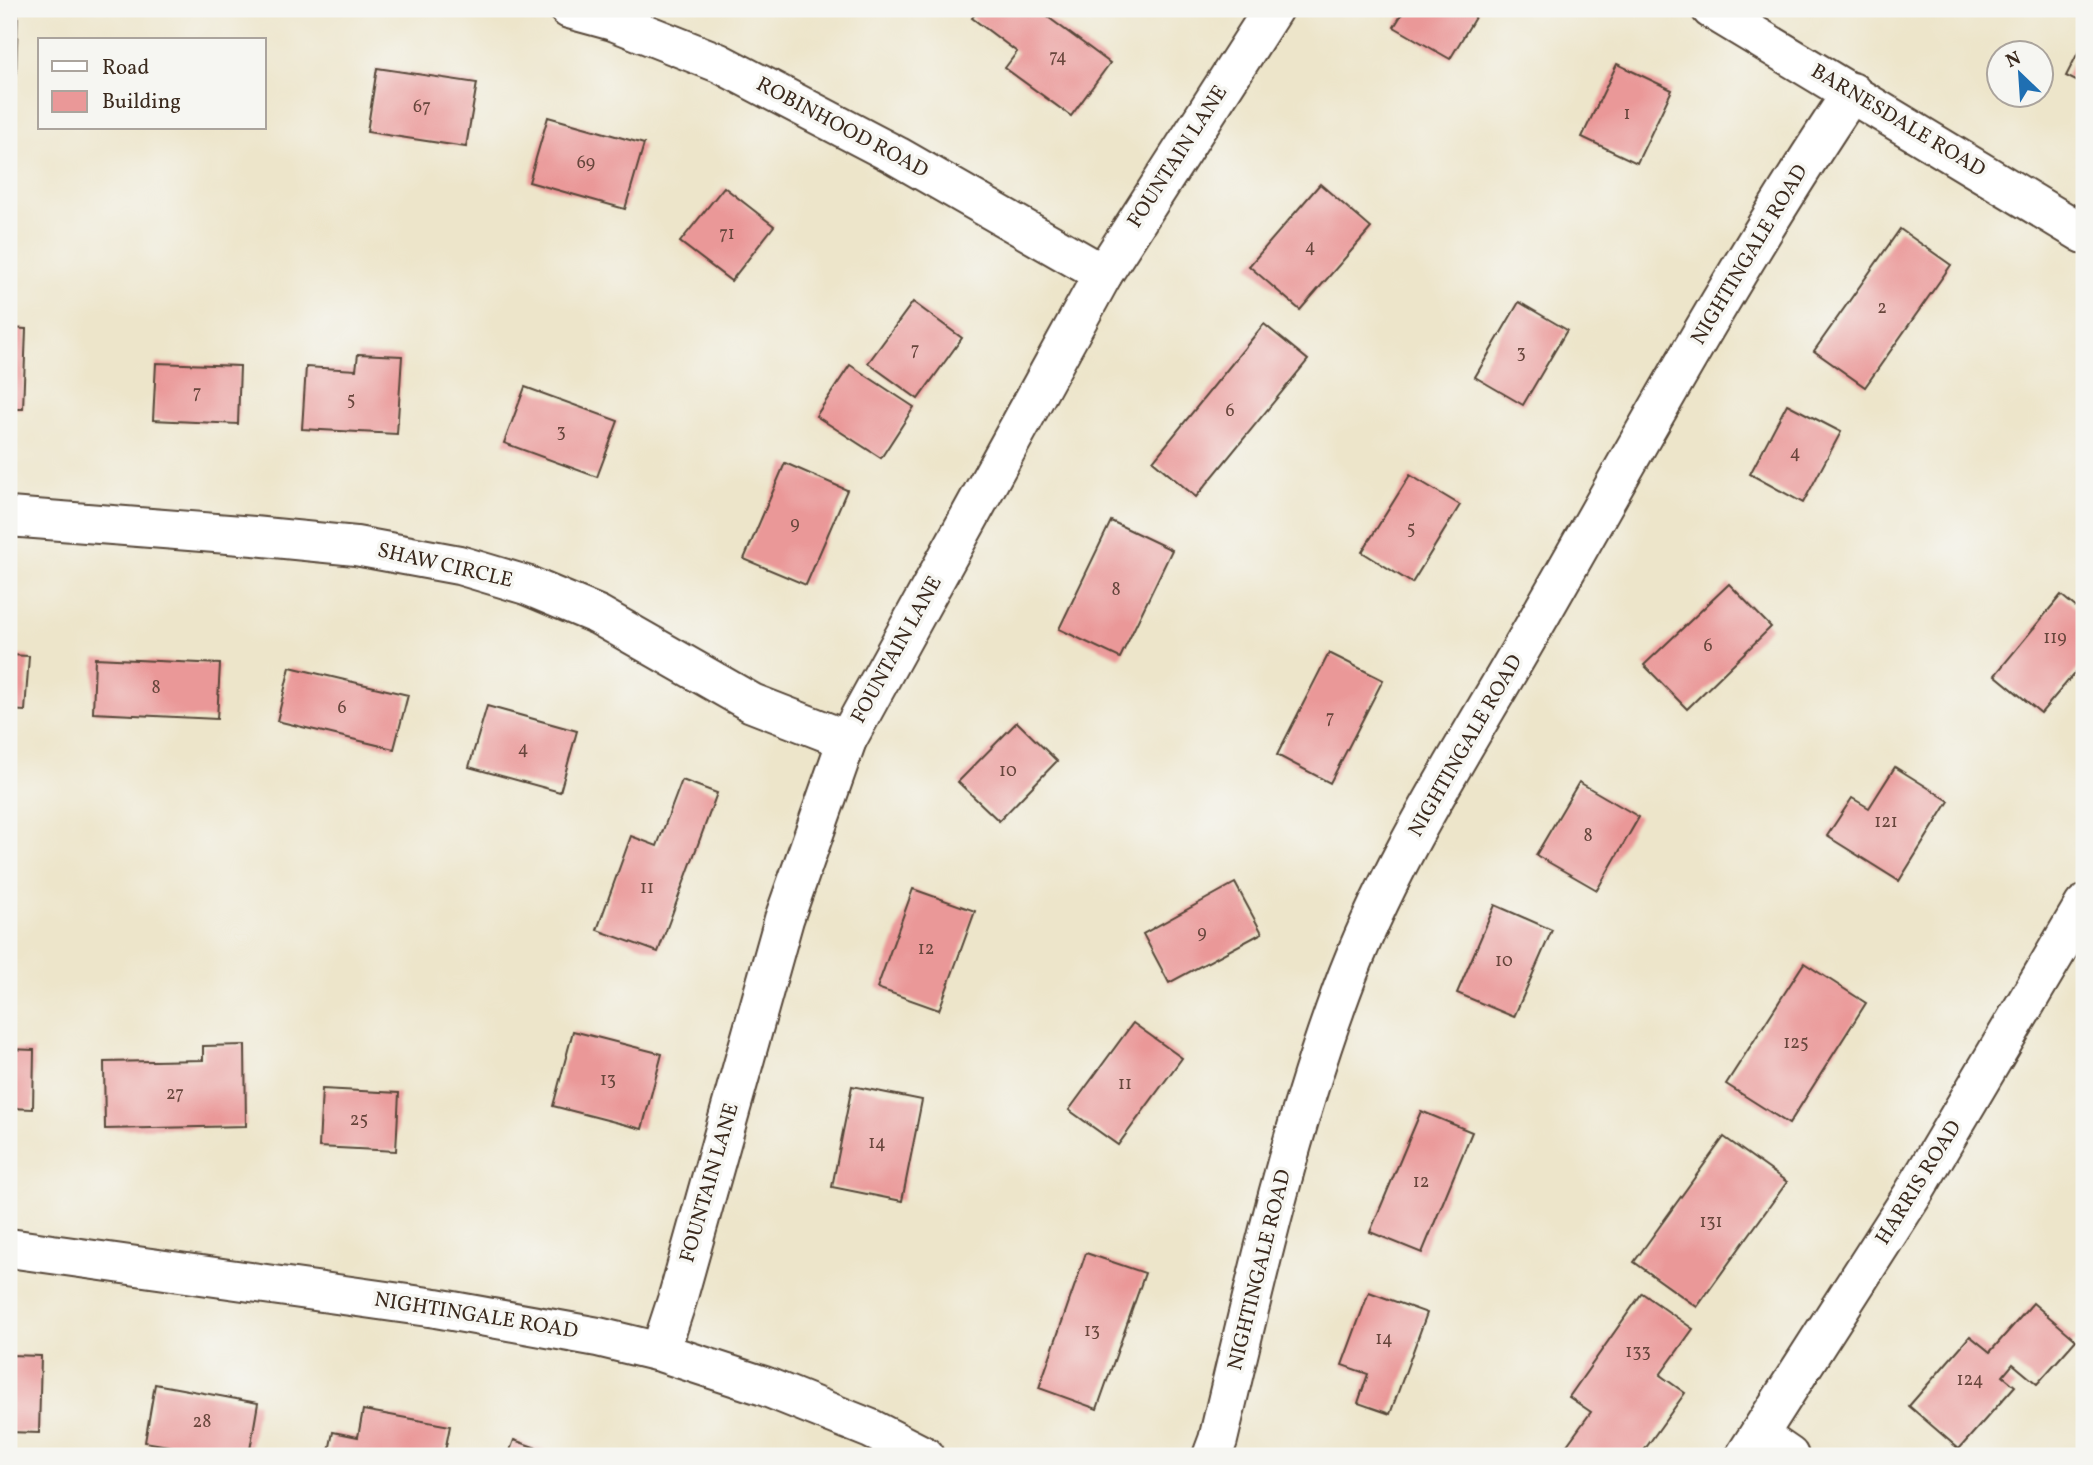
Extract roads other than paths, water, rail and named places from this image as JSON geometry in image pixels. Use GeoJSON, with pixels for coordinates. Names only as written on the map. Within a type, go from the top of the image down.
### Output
{"type":"FeatureCollection","features":[{"type":"Feature","properties":{"kind":"street","name":"ROBINHOOD ROAD"},"geometry":{"type":"LineString","coordinates":[[569,9],[613,21],[719,63],[897,156],[1103,274]]}},
{"type":"Feature","properties":{"kind":"street","name":"FOUNTAIN LANE"},"geometry":{"type":"LineString","coordinates":[[660,1352],[785,919],[847,740],[1103,274],[1273,9]]}},
{"type":"Feature","properties":{"kind":"street","name":"BARNESDALE ROAD"},"geometry":{"type":"LineString","coordinates":[[1711,9],[2084,234]]}},
{"type":"Feature","properties":{"kind":"street","name":"NIGHTINGALE ROAD"},"geometry":{"type":"LineString","coordinates":[[1212,1456],[1285,1167],[1307,1091],[1343,987],[1381,898],[1662,401],[1798,172],[1852,92]]}},
{"type":"Feature","properties":{"kind":"street","name":"SHAW CIRCLE"},"geometry":{"type":"LineString","coordinates":[[9,517],[356,546],[459,565],[526,585],[598,615],[752,703],[847,740]]}},
{"type":"Feature","properties":{"kind":"street","name":"HARRIS ROAD"},"geometry":{"type":"LineString","coordinates":[[1764,1449],[2084,905]]}},
{"type":"Feature","properties":{"kind":"street","name":"NIGHTINGALE ROAD"},"geometry":{"type":"LineString","coordinates":[[9,1248],[436,1308],[598,1337],[660,1352],[819,1407],[924,1456]]}}]}
